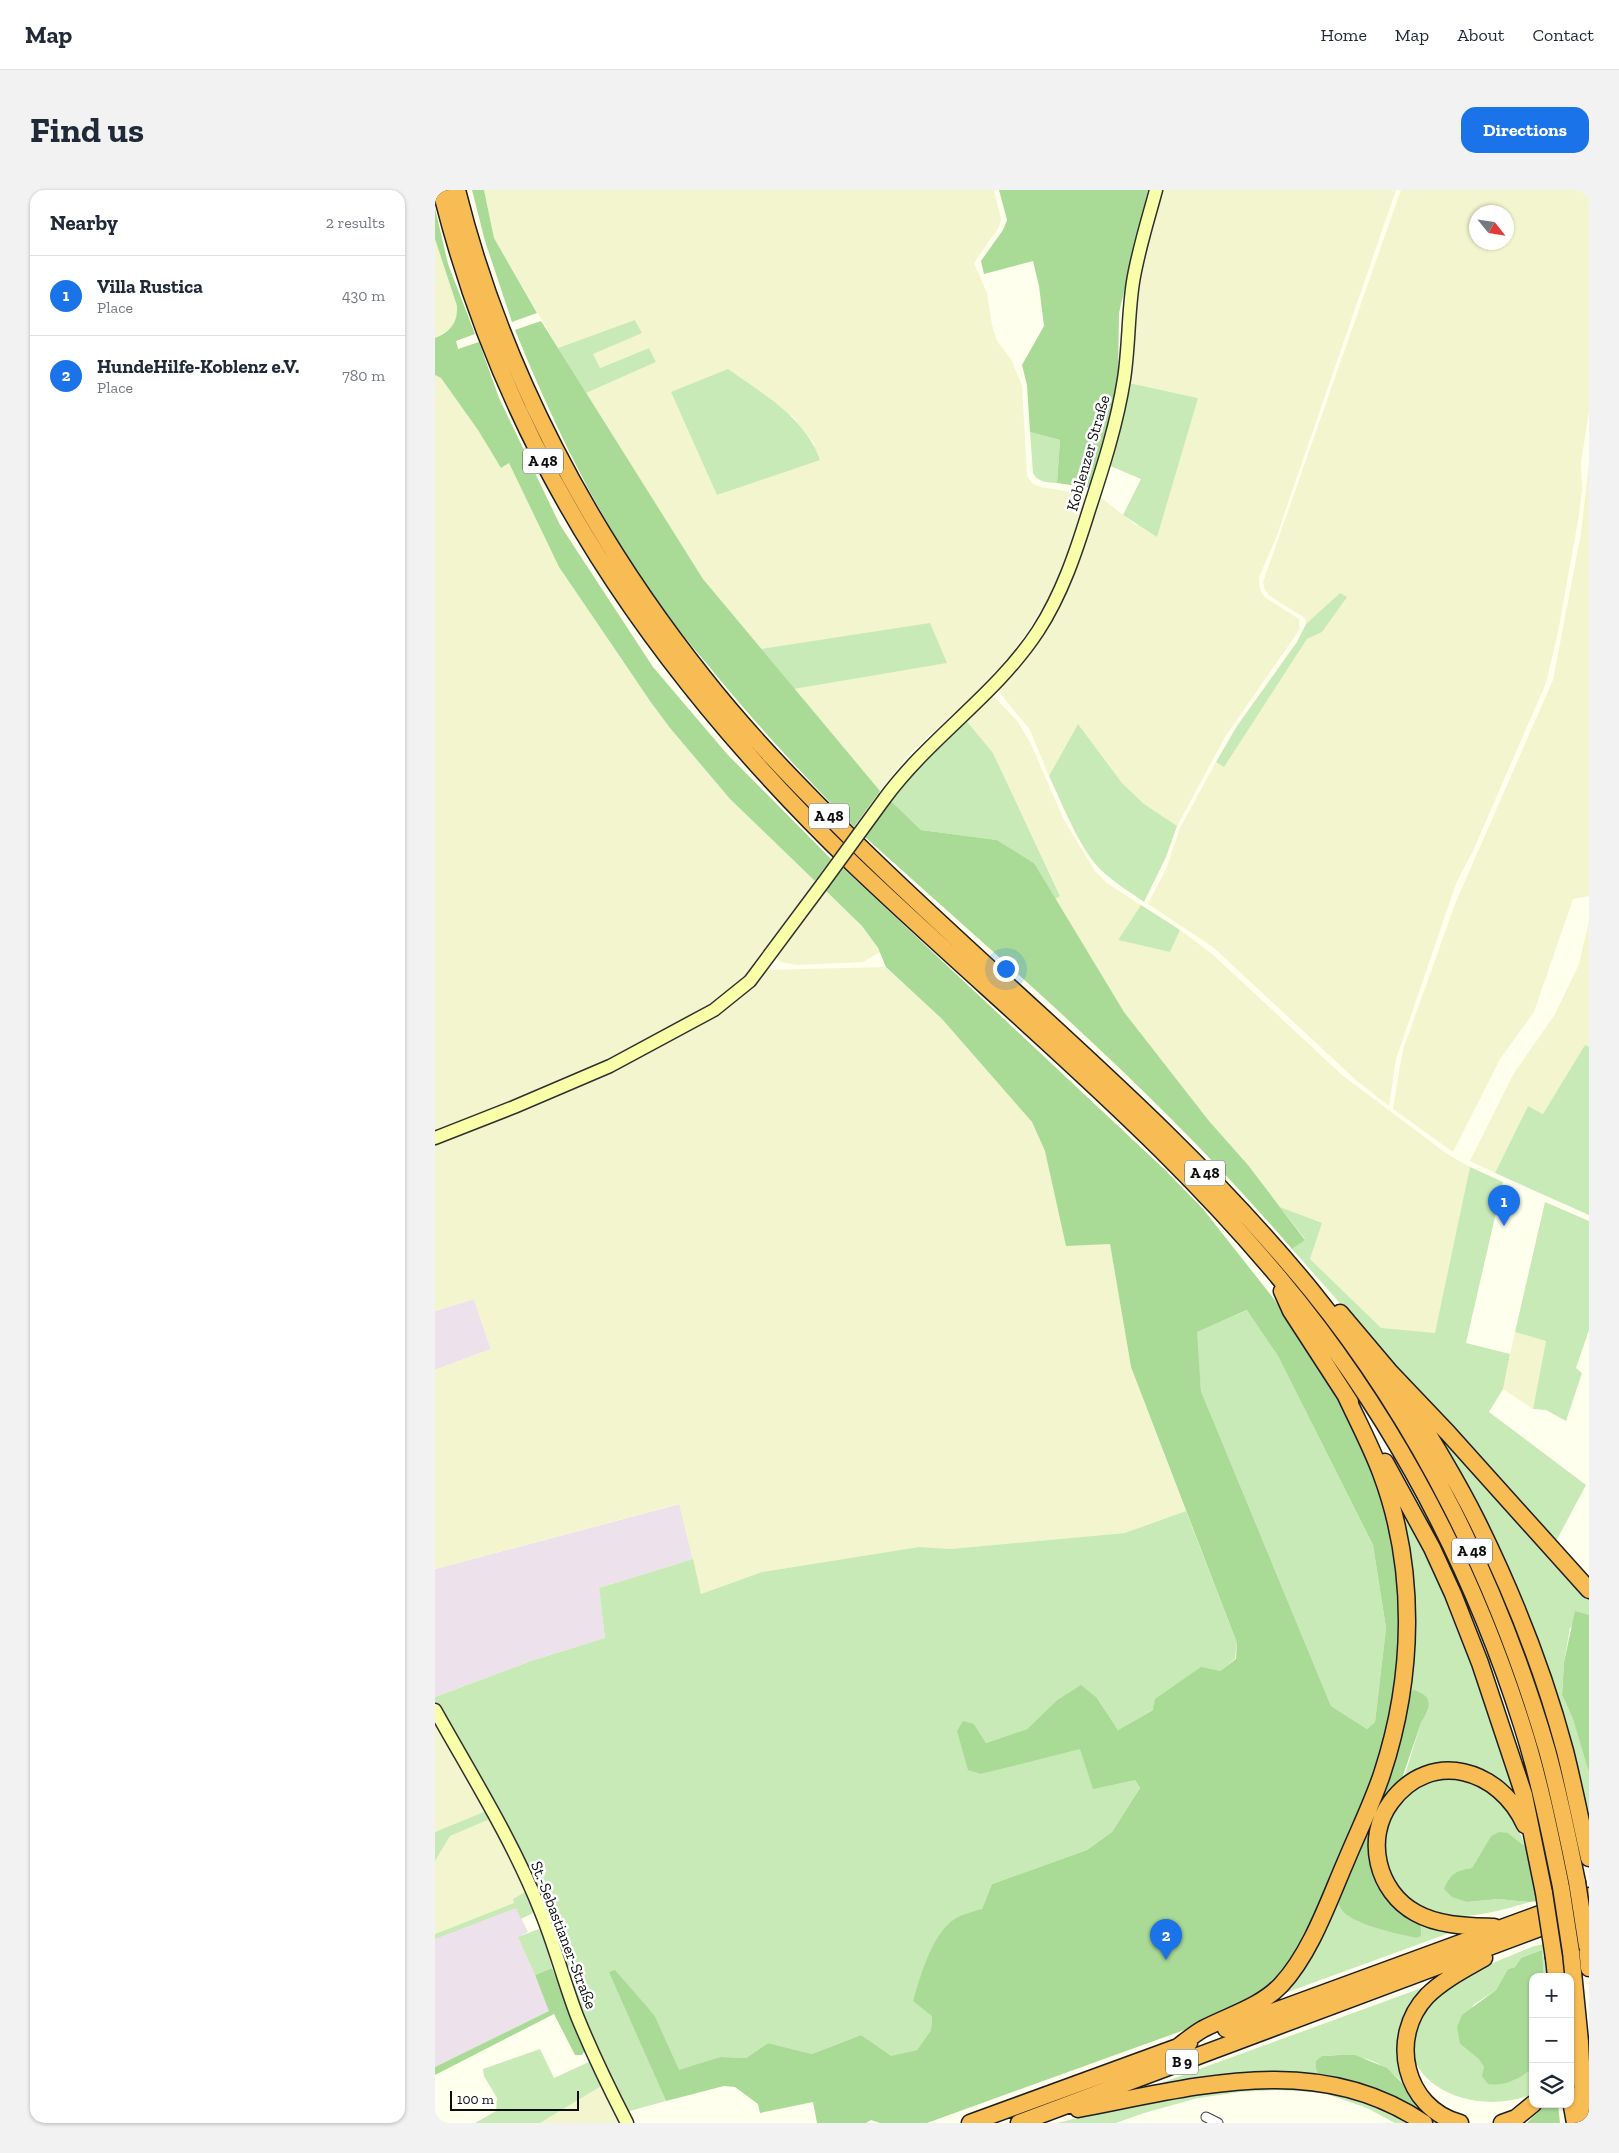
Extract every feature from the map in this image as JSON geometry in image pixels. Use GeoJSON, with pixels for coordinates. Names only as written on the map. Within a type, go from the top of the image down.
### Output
{"type":"FeatureCollection","features":[{"type":"Feature","properties":{"kind":"highway","name":"A 48"},"geometry":{"type":"LineString","coordinates":[[441,190],[467,277],[488,338],[531,438],[560,494],[588,541],[663,653],[740,747],[820,831],[906,913],[1058,1052],[1160,1150],[1226,1218],[1319,1329],[1372,1405],[1411,1469],[1448,1539],[1491,1637],[1523,1727],[1546,1816],[1561,1887],[1571,1952],[1580,2042],[1584,2123]]}},
{"type":"Feature","properties":{"kind":"highway","name":"A 48"},"geometry":{"type":"LineString","coordinates":[[457,190],[477,266],[515,364],[549,435],[583,500],[635,585],[706,682],[799,786],[863,849],[1122,1089],[1210,1178],[1285,1260],[1317,1299],[1375,1379],[1419,1449],[1463,1530],[1506,1629],[1537,1718],[1562,1809],[1577,1882],[1589,1968]]}},
{"type":"Feature","properties":{"kind":"highway"},"geometry":{"type":"LineString","coordinates":[[468,190],[477,266]]}},
{"type":"Feature","properties":{"kind":"highway"},"geometry":{"type":"LineString","coordinates":[[1285,1260],[1318,1287],[1389,1371],[1436,1419],[1589,1590]]}},
{"type":"Feature","properties":{"kind":"highway"},"geometry":{"type":"LineString","coordinates":[[1274,1273],[1291,1312],[1345,1394],[1409,1504],[1453,1594],[1480,1663],[1531,1822],[1545,1893],[1556,1973]]}},
{"type":"Feature","properties":{"kind":"highway"},"geometry":{"type":"LineString","coordinates":[[1389,1371],[1453,1475],[1499,1569],[1522,1623],[1565,1751],[1589,1858]]}},
{"type":"Feature","properties":{"kind":"highway"},"geometry":{"type":"LineString","coordinates":[[1178,2047],[1201,2030],[1267,1997],[1282,1984],[1295,1966],[1316,1928],[1354,1842],[1373,1798],[1391,1744],[1405,1671],[1407,1632],[1403,1558],[1391,1503],[1381,1472],[1345,1394]]}},
{"type":"Feature","properties":{"kind":"highway"},"geometry":{"type":"LineString","coordinates":[[1501,1928],[1469,1926],[1431,1919],[1416,1913],[1395,1896],[1383,1876],[1377,1852],[1379,1827],[1387,1808],[1401,1791],[1426,1776],[1456,1771],[1472,1774],[1487,1780],[1509,1797],[1524,1824],[1539,1862]]}},
{"type":"Feature","properties":{"kind":"highway","name":"B 9"},"geometry":{"type":"LineString","coordinates":[[970,2123],[1589,1896]]}},
{"type":"Feature","properties":{"kind":"highway","name":"B 9"},"geometry":{"type":"LineString","coordinates":[[1019,2123],[1589,1909]]}},
{"type":"Feature","properties":{"kind":"highway"},"geometry":{"type":"LineString","coordinates":[[1321,2009],[1340,2007],[1369,2000],[1589,1919]]}},
{"type":"Feature","properties":{"kind":"highway"},"geometry":{"type":"LineString","coordinates":[[1460,2123],[1436,2111],[1418,2094],[1407,2071],[1405,2047],[1407,2032],[1411,2020],[1426,1997],[1452,1976],[1484,1958]]}},
{"type":"Feature","properties":{"kind":"highway"},"geometry":{"type":"LineString","coordinates":[[1042,2115],[1208,2083],[1254,2079],[1285,2079],[1330,2084],[1358,2091],[1401,2109],[1424,2123]]}},
{"type":"Feature","properties":{"kind":"highway"},"geometry":{"type":"LineString","coordinates":[[1502,2123],[1515,2118],[1529,2107]]}},
{"type":"Feature","properties":{"kind":"highway"},"geometry":{"type":"LineString","coordinates":[[1572,2108],[1575,2123]]}},
{"type":"Feature","properties":{"kind":"main road","name":"Koblenzer Straße"},"geometry":{"type":"LineString","coordinates":[[435,1138],[514,1107],[609,1066],[714,1010],[750,981],[885,798],[922,754],[1020,655],[1037,632],[1055,600],[1075,552],[1111,439],[1119,408],[1127,361],[1133,280],[1156,190]]}},
{"type":"Feature","properties":{"kind":"main road","name":"St.-Sebastianer-Straße"},"geometry":{"type":"LineString","coordinates":[[435,1710],[508,1841],[525,1876],[541,1912],[577,2016],[627,2123]]}},
{"type":"Feature","properties":{"kind":"street"},"geometry":{"type":"LineString","coordinates":[[1207,2117],[1218,2123]]}},
{"type":"Feature","properties":{"kind":"shaded area"},"geometry":{"type":"Polygon","coordinates":[[[474,1299],[491,1349],[435,1370],[435,1311],[474,1299]]]}},
{"type":"Feature","properties":{"kind":"shaded area"},"geometry":{"type":"Polygon","coordinates":[[[680,1504],[693,1559],[599,1588],[605,1638],[534,1660],[435,1697],[435,1569],[680,1504]]]}},
{"type":"Feature","properties":{"kind":"shaded area"},"geometry":{"type":"Polygon","coordinates":[[[514,1903],[528,1932],[519,1937],[550,2011],[435,2067],[435,1936],[514,1903]]]}},
{"type":"Feature","properties":{"kind":"green space"},"geometry":{"type":"Polygon","coordinates":[[[472,190],[484,190],[494,238],[537,313],[512,322],[485,241],[472,190]]]}},
{"type":"Feature","properties":{"kind":"green space"},"geometry":{"type":"Polygon","coordinates":[[[484,190],[994,190],[1001,219],[999,227],[974,263],[987,293],[992,325],[997,341],[1012,361],[1022,386],[1027,476],[1033,484],[1041,487],[1088,495],[1065,560],[1047,600],[1032,625],[1012,653],[974,695],[910,753],[880,791],[794,689],[946,663],[930,624],[761,649],[703,579],[586,393],[656,362],[649,348],[599,368],[592,354],[641,333],[636,320],[558,348],[494,238],[484,190]],[[671,392],[718,495],[815,445],[793,416],[671,392]]]}},
{"type":"Feature","properties":{"kind":"green space"},"geometry":{"type":"Polygon","coordinates":[[[999,190],[1148,190],[1119,313],[1118,378],[1106,435],[1091,488],[1057,483],[1060,440],[1030,432],[1027,385],[1022,365],[1044,326],[1039,286],[1033,261],[984,274],[981,261],[1003,230],[1007,220],[999,190]]]}},
{"type":"Feature","properties":{"kind":"green space"},"geometry":{"type":"Polygon","coordinates":[[[1159,190],[1396,190],[1276,538],[1259,577],[1261,592],[1266,598],[1299,619],[1300,629],[1225,737],[1177,826],[1144,804],[1122,783],[1078,724],[1049,776],[1030,730],[1000,693],[997,686],[1027,656],[1099,496],[1137,526],[1198,398],[1129,383],[1138,272],[1159,190]]]}},
{"type":"Feature","properties":{"kind":"green space"},"geometry":{"type":"Polygon","coordinates":[[[1401,190],[1589,190],[1589,411],[1581,463],[1582,489],[1579,515],[1558,632],[1546,683],[1472,853],[1457,881],[1396,1059],[1389,1106],[1357,1081],[1213,947],[1148,904],[1166,869],[1180,828],[1216,762],[1224,766],[1307,639],[1322,632],[1340,593],[1306,624],[1305,618],[1270,596],[1265,590],[1263,582],[1401,190]]]}},
{"type":"Feature","properties":{"kind":"green space"},"geometry":{"type":"Polygon","coordinates":[[[435,208],[448,264],[475,334],[456,341],[458,349],[479,342],[499,398],[560,525],[653,667],[727,754],[831,859],[815,881],[730,799],[670,728],[559,567],[509,463],[501,468],[478,430],[441,378],[435,375],[435,338],[445,333],[452,326],[456,317],[457,306],[435,239],[435,208]]]}},
{"type":"Feature","properties":{"kind":"green space"},"geometry":{"type":"Polygon","coordinates":[[[435,239],[457,306],[457,315],[456,323],[435,338],[435,239]]]}},
{"type":"Feature","properties":{"kind":"green space"},"geometry":{"type":"Polygon","coordinates":[[[635,320],[642,333],[593,354],[600,368],[649,348],[656,362],[586,393],[558,348],[635,320]]]}},
{"type":"Feature","properties":{"kind":"green space"},"geometry":{"type":"Polygon","coordinates":[[[541,321],[703,579],[880,791],[854,827],[742,706],[692,647],[651,592],[611,530],[560,432],[515,330],[541,321]]]}},
{"type":"Feature","properties":{"kind":"green space"},"geometry":{"type":"Polygon","coordinates":[[[728,369],[769,398],[794,419],[813,445],[820,460],[717,495],[671,392],[728,369]]]}},
{"type":"Feature","properties":{"kind":"green space"},"geometry":{"type":"Polygon","coordinates":[[[435,375],[441,378],[478,430],[501,468],[509,463],[559,567],[670,728],[730,799],[818,883],[766,970],[886,967],[942,1019],[1032,1122],[1045,1151],[1110,1244],[1131,1367],[1186,1511],[1126,1533],[950,1549],[919,1547],[762,1572],[701,1594],[679,1504],[435,1569],[435,1370],[491,1349],[474,1299],[435,1311],[435,1144],[465,1133],[435,1135],[435,375]]]}},
{"type":"Feature","properties":{"kind":"green space"},"geometry":{"type":"Polygon","coordinates":[[[1129,383],[1198,398],[1157,537],[1123,515],[1141,479],[1108,465],[1129,383]]]}},
{"type":"Feature","properties":{"kind":"green space"},"geometry":{"type":"Polygon","coordinates":[[[1030,432],[1060,440],[1057,483],[1040,480],[1033,473],[1030,432]]]}},
{"type":"Feature","properties":{"kind":"green space"},"geometry":{"type":"Polygon","coordinates":[[[1589,463],[1589,896],[1573,899],[1534,1012],[1500,1059],[1453,1152],[1393,1109],[1403,1050],[1455,904],[1553,680],[1581,533],[1589,463]]]}},
{"type":"Feature","properties":{"kind":"green space"},"geometry":{"type":"Polygon","coordinates":[[[1340,593],[1347,597],[1322,632],[1307,639],[1224,767],[1216,762],[1237,726],[1297,642],[1306,624],[1340,593]]]}},
{"type":"Feature","properties":{"kind":"green space"},"geometry":{"type":"Polygon","coordinates":[[[930,623],[947,663],[794,689],[761,649],[930,623]]]}},
{"type":"Feature","properties":{"kind":"green space"},"geometry":{"type":"Polygon","coordinates":[[[990,695],[1017,721],[1030,742],[1064,820],[1095,871],[1107,883],[1141,905],[1118,940],[1170,952],[1180,930],[1211,953],[1342,1075],[1447,1154],[1470,1167],[1436,1334],[1381,1329],[1310,1259],[1321,1223],[1280,1207],[1248,1165],[1209,1121],[1124,1012],[1055,899],[1060,895],[993,753],[965,719],[990,695]]]}},
{"type":"Feature","properties":{"kind":"green space"},"geometry":{"type":"Polygon","coordinates":[[[965,719],[993,753],[1060,896],[1055,899],[1034,863],[997,840],[921,830],[891,801],[904,782],[965,719]]]}},
{"type":"Feature","properties":{"kind":"green space"},"geometry":{"type":"Polygon","coordinates":[[[1078,724],[1122,783],[1144,804],[1177,826],[1166,857],[1144,902],[1110,878],[1092,860],[1071,825],[1049,776],[1078,724]]]}},
{"type":"Feature","properties":{"kind":"green space"},"geometry":{"type":"Polygon","coordinates":[[[891,801],[921,830],[997,840],[1034,863],[1124,1012],[1209,1121],[1248,1165],[1305,1240],[1292,1249],[1192,1139],[1139,1087],[1031,986],[865,837],[891,801]]]}},
{"type":"Feature","properties":{"kind":"green space"},"geometry":{"type":"Polygon","coordinates":[[[843,868],[1165,1170],[1203,1209],[1274,1299],[1304,1341],[1362,1442],[1385,1505],[1396,1559],[1401,1631],[1393,1708],[1375,1773],[1310,1925],[1290,1963],[1264,1993],[1212,2020],[927,2123],[880,2123],[871,2120],[866,2123],[817,2123],[813,2102],[760,2113],[758,2104],[735,2087],[724,2086],[666,2101],[609,1972],[615,1970],[655,2016],[679,2070],[720,2057],[746,2058],[768,2043],[812,2054],[861,2035],[891,2056],[917,2050],[931,2030],[932,2016],[913,2001],[929,1953],[942,1931],[960,1916],[982,1909],[992,1884],[1087,1850],[1112,1832],[1140,1788],[1135,1780],[1093,1789],[1080,1749],[981,1774],[968,1770],[957,1731],[963,1721],[974,1724],[986,1743],[1027,1729],[1056,1701],[1081,1685],[1097,1698],[1118,1730],[1153,1710],[1155,1699],[1201,1667],[1220,1671],[1236,1659],[1237,1643],[1131,1367],[1110,1244],[1066,1246],[1045,1151],[1032,1122],[942,1019],[886,967],[878,948],[862,926],[825,890],[843,868]],[[1247,1310],[1197,1332],[1201,1391],[1331,1706],[1367,1729],[1375,1722],[1386,1628],[1373,1545],[1278,1356],[1247,1310]]]}},
{"type":"Feature","properties":{"kind":"green space"},"geometry":{"type":"Polygon","coordinates":[[[825,890],[862,926],[880,952],[863,962],[796,965],[781,962],[777,959],[779,951],[825,890]]]}},
{"type":"Feature","properties":{"kind":"green space"},"geometry":{"type":"Polygon","coordinates":[[[1141,905],[1180,930],[1170,952],[1118,940],[1141,905]]]}},
{"type":"Feature","properties":{"kind":"green space"},"geometry":{"type":"Polygon","coordinates":[[[1589,921],[1589,1047],[1585,1046],[1543,1114],[1528,1106],[1495,1173],[1470,1161],[1513,1075],[1555,1014],[1579,964],[1589,921]]]}},
{"type":"Feature","properties":{"kind":"green space"},"geometry":{"type":"Polygon","coordinates":[[[1585,1045],[1589,1047],[1589,1215],[1495,1173],[1528,1106],[1543,1114],[1585,1045]]]}},
{"type":"Feature","properties":{"kind":"green space"},"geometry":{"type":"Polygon","coordinates":[[[1470,1167],[1503,1182],[1466,1343],[1510,1354],[1503,1389],[1489,1412],[1586,1485],[1554,1545],[1292,1249],[1305,1239],[1280,1207],[1322,1223],[1310,1259],[1381,1328],[1435,1333],[1470,1167]]]}},
{"type":"Feature","properties":{"kind":"green space"},"geometry":{"type":"Polygon","coordinates":[[[1545,1202],[1589,1221],[1589,1330],[1576,1368],[1582,1373],[1566,1421],[1546,1410],[1533,1409],[1546,1341],[1515,1332],[1545,1202]]]}},
{"type":"Feature","properties":{"kind":"green space"},"geometry":{"type":"Polygon","coordinates":[[[1248,1310],[1278,1356],[1373,1545],[1386,1628],[1375,1722],[1367,1729],[1331,1706],[1201,1391],[1196,1332],[1248,1310]]]}},
{"type":"Feature","properties":{"kind":"green space"},"geometry":{"type":"Polygon","coordinates":[[[1515,1332],[1546,1341],[1533,1409],[1503,1389],[1515,1332]]]}},
{"type":"Feature","properties":{"kind":"green space"},"geometry":{"type":"Polygon","coordinates":[[[1431,1425],[1589,1599],[1589,1615],[1586,1615],[1570,1628],[1564,1662],[1562,1695],[1584,1749],[1589,1772],[1589,1812],[1551,1685],[1431,1425]]]}},
{"type":"Feature","properties":{"kind":"green space"},"geometry":{"type":"Polygon","coordinates":[[[1388,1476],[1457,1618],[1518,1803],[1475,1771],[1401,1787],[1421,1723],[1428,1710],[1408,1693],[1388,1476]]]}},
{"type":"Feature","properties":{"kind":"green space"},"geometry":{"type":"Polygon","coordinates":[[[1186,1511],[1237,1643],[1235,1659],[1220,1671],[1118,1730],[1097,1698],[1056,1701],[1027,1729],[986,1743],[974,1724],[981,1774],[1080,1748],[1135,1780],[1140,1788],[1112,1832],[1087,1850],[992,1884],[932,2016],[931,2030],[917,2050],[891,2057],[861,2035],[812,2054],[768,2043],[746,2058],[720,2057],[679,2071],[655,2016],[610,1972],[666,2101],[626,2112],[582,2016],[544,1902],[522,1857],[435,1701],[435,1697],[534,1660],[605,1638],[599,1588],[693,1559],[701,1594],[762,1572],[919,1547],[950,1549],[1125,1533],[1186,1511]]]}},
{"type":"Feature","properties":{"kind":"green space"},"geometry":{"type":"Polygon","coordinates":[[[1575,1611],[1589,1615],[1589,1772],[1573,1719],[1562,1695],[1564,1662],[1575,1611]]]}},
{"type":"Feature","properties":{"kind":"green space"},"geometry":{"type":"Polygon","coordinates":[[[1414,1690],[1425,1696],[1429,1704],[1373,1863],[1419,1921],[1421,1936],[1416,1938],[1372,1927],[1360,1922],[1343,1911],[1339,1904],[1339,1892],[1408,1693],[1414,1690]]]}},
{"type":"Feature","properties":{"kind":"green space"},"geometry":{"type":"Polygon","coordinates":[[[435,1719],[486,1811],[435,1832],[435,1719]]]}},
{"type":"Feature","properties":{"kind":"green space"},"geometry":{"type":"Polygon","coordinates":[[[1460,1779],[1486,1788],[1500,1799],[1511,1815],[1526,1847],[1508,1833],[1491,1836],[1472,1868],[1466,1869],[1467,1902],[1498,1899],[1530,1902],[1482,1914],[1444,1915],[1428,1912],[1417,1906],[1395,1882],[1389,1870],[1385,1844],[1386,1831],[1397,1807],[1407,1796],[1426,1783],[1460,1779]]]}},
{"type":"Feature","properties":{"kind":"green space"},"geometry":{"type":"Polygon","coordinates":[[[486,1811],[490,1819],[450,1836],[435,1861],[435,1832],[486,1811]]]}},
{"type":"Feature","properties":{"kind":"green space"},"geometry":{"type":"Polygon","coordinates":[[[490,1819],[527,1891],[514,1903],[435,1934],[435,1861],[450,1836],[490,1819]]]}},
{"type":"Feature","properties":{"kind":"green space"},"geometry":{"type":"Polygon","coordinates":[[[1499,1832],[1508,1833],[1526,1847],[1537,1901],[1498,1899],[1467,1902],[1452,1897],[1444,1889],[1449,1879],[1462,1870],[1472,1868],[1491,1836],[1499,1832]]]}},
{"type":"Feature","properties":{"kind":"green space"},"geometry":{"type":"Polygon","coordinates":[[[1353,1853],[1357,1921],[1416,1938],[1419,1921],[1463,1928],[1274,1997],[1353,1853]]]}},
{"type":"Feature","properties":{"kind":"green space"},"geometry":{"type":"Polygon","coordinates":[[[527,1891],[535,1912],[521,1919],[516,1908],[435,1939],[435,1934],[514,1903],[513,1899],[527,1891]]]}},
{"type":"Feature","properties":{"kind":"green space"},"geometry":{"type":"Polygon","coordinates":[[[539,1929],[543,1934],[552,1968],[535,1975],[518,1937],[539,1929]]]}},
{"type":"Feature","properties":{"kind":"green space"},"geometry":{"type":"Polygon","coordinates":[[[1545,1944],[1549,1973],[1544,1973],[1542,1950],[1521,1958],[1515,1967],[1508,1969],[1496,1990],[1473,2005],[1460,2044],[1480,2059],[1484,2067],[1525,2074],[1529,2071],[1529,2095],[1505,2101],[1478,2101],[1454,2095],[1433,2084],[1419,2068],[1412,2050],[1415,2028],[1429,2006],[1452,1986],[1478,1970],[1534,1946],[1545,1944]]]}},
{"type":"Feature","properties":{"kind":"green space"},"geometry":{"type":"Polygon","coordinates":[[[1542,1950],[1544,1973],[1529,1973],[1529,2071],[1512,2081],[1494,2085],[1488,2084],[1482,2076],[1484,2067],[1479,2059],[1460,2044],[1457,2027],[1462,2015],[1496,1990],[1508,1969],[1515,1967],[1521,1958],[1542,1950]]]}},
{"type":"Feature","properties":{"kind":"green space"},"geometry":{"type":"Polygon","coordinates":[[[552,1968],[585,2050],[582,2055],[575,2055],[554,2014],[435,2075],[435,2067],[549,2011],[535,1975],[552,1968]]]}},
{"type":"Feature","properties":{"kind":"green space"},"geometry":{"type":"Polygon","coordinates":[[[1438,1982],[1412,2012],[1410,2091],[1391,2072],[1371,2061],[1360,2057],[1336,2055],[1322,2056],[1320,2077],[1145,2089],[1438,1982]]]}},
{"type":"Feature","properties":{"kind":"green space"},"geometry":{"type":"Polygon","coordinates":[[[540,2049],[554,2078],[591,2061],[603,2085],[540,2123],[475,2123],[496,2111],[497,2098],[484,2076],[483,2069],[540,2049]]]}},
{"type":"Feature","properties":{"kind":"green space"},"geometry":{"type":"Polygon","coordinates":[[[1355,2055],[1387,2068],[1447,2123],[1432,2123],[1320,2077],[1316,2069],[1316,2061],[1322,2056],[1355,2055]]]}},
{"type":"Feature","properties":{"kind":"green space"},"geometry":{"type":"Polygon","coordinates":[[[603,2085],[620,2120],[616,2123],[540,2123],[603,2085]]]}},
{"type":"Feature","properties":{"kind":"green space"},"geometry":{"type":"Polygon","coordinates":[[[1289,2085],[1364,2099],[1414,2123],[1395,2123],[1367,2108],[1315,2090],[1314,2092],[1277,2090],[1240,2092],[1198,2098],[1116,2123],[1057,2123],[1164,2097],[1289,2085]]]}},
{"type":"Feature","properties":{"kind":"green space"},"geometry":{"type":"Polygon","coordinates":[[[1542,2108],[1558,2108],[1560,2123],[1527,2123],[1542,2108]]]}},
{"type":"Feature","properties":{"kind":"place","name":"Villa Rustica"},"geometry":{"type":"Point","coordinates":[1504,1226]}},
{"type":"Feature","properties":{"kind":"place","name":"HundeHilfe-Koblenz e.V."},"geometry":{"type":"Point","coordinates":[1166,1960]}}]}
